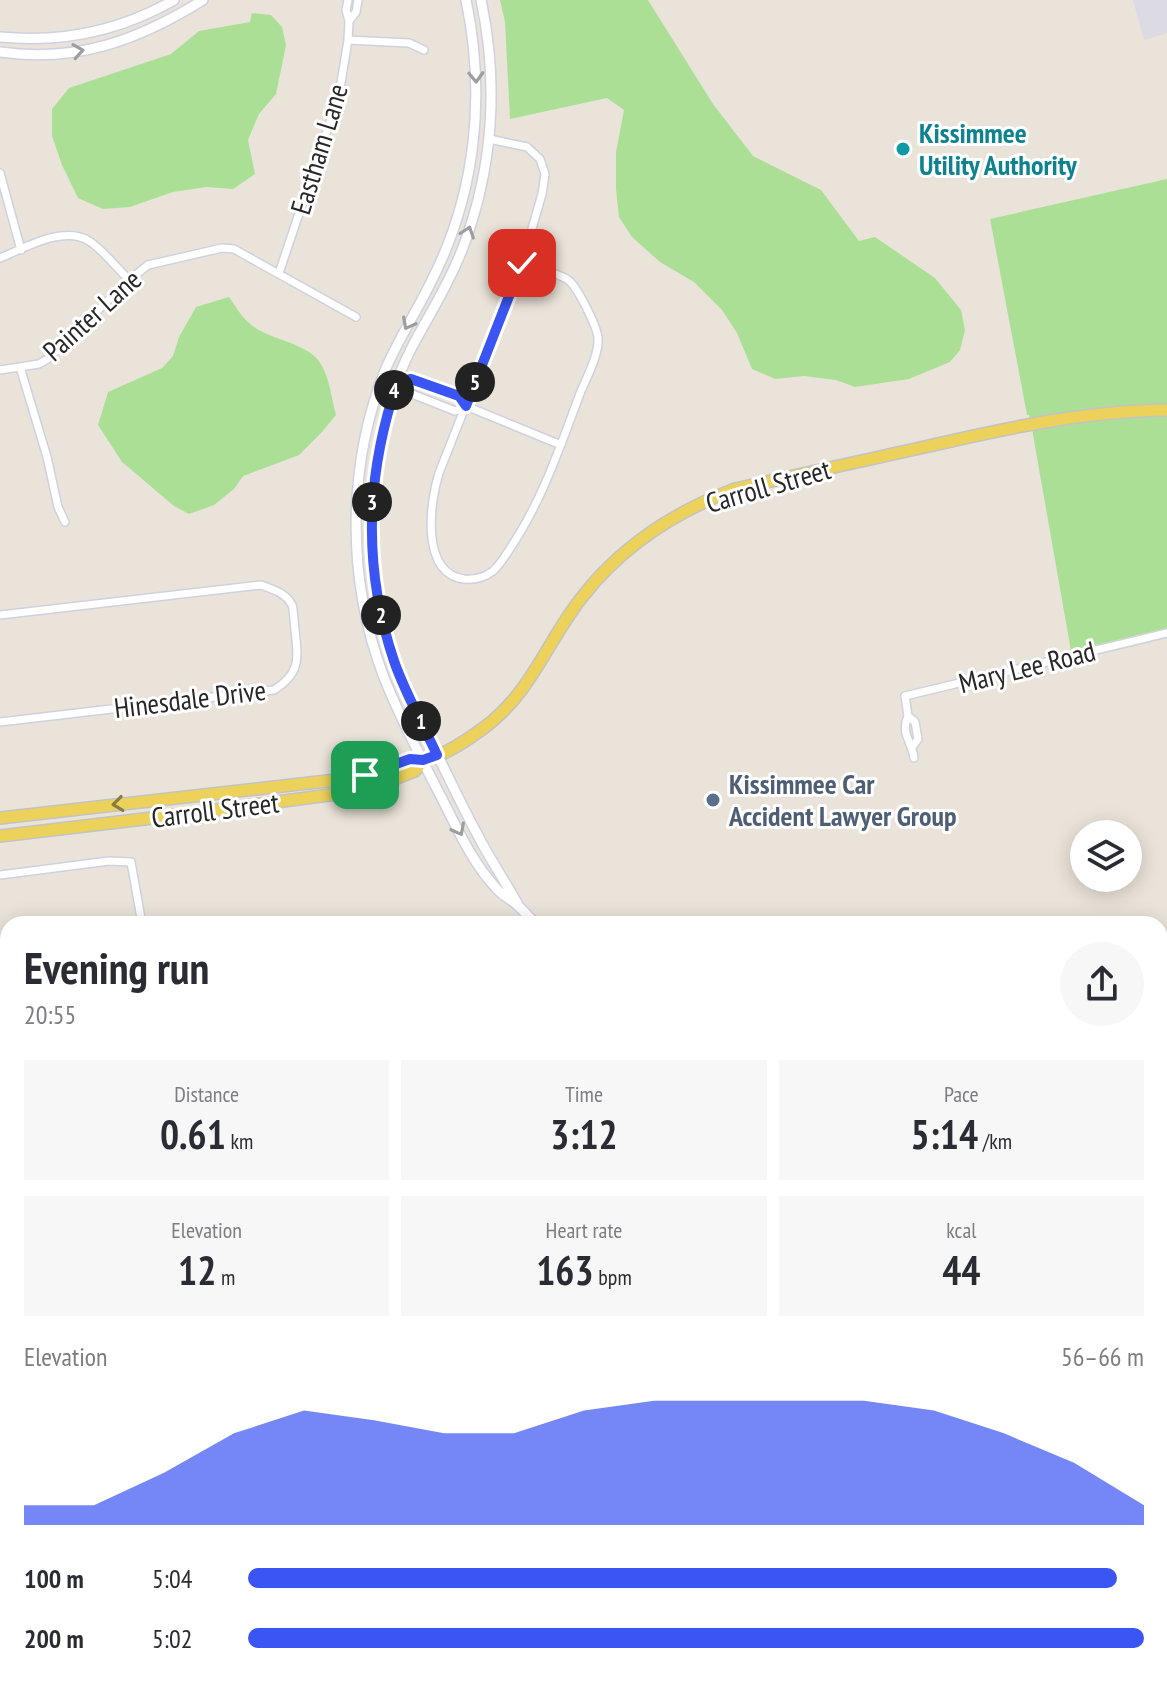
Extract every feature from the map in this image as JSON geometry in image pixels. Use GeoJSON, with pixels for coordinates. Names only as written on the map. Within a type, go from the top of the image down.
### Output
{"type":"FeatureCollection","features":[{"type":"Feature","properties":{"kind":"main road","name":"Carroll Street"},"geometry":{"type":"LineString","coordinates":[[0,818],[307,783],[365,775],[410,759],[423,760],[449,750],[487,726],[505,709],[535,673],[582,596],[616,559],[676,516],[711,498],[735,489],[1016,427],[1126,410],[1167,410]]}},
{"type":"Feature","properties":{"kind":"main road","name":"Carroll Street"},"geometry":{"type":"LineString","coordinates":[[0,836],[344,793],[415,771],[423,760]]}},
{"type":"Feature","properties":{"kind":"main road"},"geometry":{"type":"LineString","coordinates":[[186,814],[197,802],[297,789],[307,783]]}},
{"type":"Feature","properties":{"kind":"street"},"geometry":{"type":"LineString","coordinates":[[0,37],[38,39],[88,34],[130,22],[174,0]]}},
{"type":"Feature","properties":{"kind":"street"},"geometry":{"type":"LineString","coordinates":[[0,52],[57,54],[112,44],[168,21],[203,0]]}},
{"type":"Feature","properties":{"kind":"street","name":"Eastham Lane"},"geometry":{"type":"LineString","coordinates":[[279,273],[339,95],[348,40],[348,0]]}},
{"type":"Feature","properties":{"kind":"street","name":"Eastham Lane"},"geometry":{"type":"LineString","coordinates":[[349,21],[356,12],[358,0]]}},
{"type":"Feature","properties":{"kind":"street"},"geometry":{"type":"LineString","coordinates":[[466,0],[472,32],[476,91],[474,144],[466,186],[443,257],[384,374],[369,419],[360,469],[356,526],[358,565],[368,624],[383,674],[423,760],[476,861],[497,889],[528,916]]}},
{"type":"Feature","properties":{"kind":"street"},"geometry":{"type":"LineString","coordinates":[[481,0],[491,74],[489,139],[483,179],[461,252],[412,349],[382,433],[372,508],[373,567],[383,623],[395,663],[437,755],[518,906]]}},
{"type":"Feature","properties":{"kind":"street"},"geometry":{"type":"LineString","coordinates":[[348,40],[409,43],[424,50]]}},
{"type":"Feature","properties":{"kind":"street"},"geometry":{"type":"LineString","coordinates":[[489,139],[527,147],[540,159],[545,174],[522,263],[439,473],[432,500],[435,554],[439,563],[453,576],[462,579],[484,576],[494,570],[527,523],[561,445],[599,338],[584,302],[569,280],[522,263]]}},
{"type":"Feature","properties":{"kind":"street"},"geometry":{"type":"LineString","coordinates":[[0,173],[21,250]]}},
{"type":"Feature","properties":{"kind":"street"},"geometry":{"type":"LineString","coordinates":[[0,258],[52,238],[78,236],[91,241],[129,280]]}},
{"type":"Feature","properties":{"kind":"street","name":"Painter Lane"},"geometry":{"type":"LineString","coordinates":[[0,370],[39,364],[49,358],[148,265],[222,248],[234,249],[356,317]]}},
{"type":"Feature","properties":{"kind":"street"},"geometry":{"type":"LineString","coordinates":[[20,367],[47,457],[58,507],[65,522]]}},
{"type":"Feature","properties":{"kind":"street"},"geometry":{"type":"LineString","coordinates":[[384,374],[400,381],[407,392],[455,411],[466,406]]}},
{"type":"Feature","properties":{"kind":"street"},"geometry":{"type":"LineString","coordinates":[[400,381],[411,379],[459,396],[466,406],[561,445]]}},
{"type":"Feature","properties":{"kind":"street","name":"Hinesdale Drive"},"geometry":{"type":"LineString","coordinates":[[0,615],[261,585],[279,592],[292,604],[298,657],[295,670],[286,682],[274,690],[0,722]]}},
{"type":"Feature","properties":{"kind":"street","name":"Mary Lee Road"},"geometry":{"type":"LineString","coordinates":[[914,758],[913,746],[918,739],[915,722],[908,716],[905,696],[1167,633]]}},
{"type":"Feature","properties":{"kind":"street"},"geometry":{"type":"LineString","coordinates":[[0,875],[109,861],[131,862],[141,916]]}},
{"type":"Feature","properties":{"kind":"shaded area"},"geometry":{"type":"Polygon","coordinates":[[[1133,0],[1167,0],[1167,33],[1144,40],[1133,0]]]}},
{"type":"Feature","properties":{"kind":"green space"},"geometry":{"type":"Polygon","coordinates":[[[500,0],[648,0],[713,104],[753,156],[821,190],[859,241],[875,237],[935,278],[961,310],[965,330],[960,350],[950,362],[909,379],[855,387],[836,380],[804,376],[775,379],[752,369],[737,333],[722,310],[694,282],[660,262],[632,237],[619,217],[616,152],[624,110],[607,98],[510,119],[505,22],[500,0]]]}},
{"type":"Feature","properties":{"kind":"green space"},"geometry":{"type":"Polygon","coordinates":[[[252,13],[271,15],[282,27],[286,45],[276,94],[259,114],[248,140],[255,174],[233,189],[206,187],[173,192],[130,207],[103,209],[78,198],[52,136],[52,109],[69,88],[171,54],[199,31],[250,22],[252,13]]]}},
{"type":"Feature","properties":{"kind":"green space"},"geometry":{"type":"Polygon","coordinates":[[[1167,179],[1167,405],[1133,406],[1030,420],[990,219],[1167,179]]]}},
{"type":"Feature","properties":{"kind":"green space"},"geometry":{"type":"Polygon","coordinates":[[[229,297],[242,316],[256,328],[304,349],[319,361],[328,380],[336,415],[299,455],[243,476],[234,489],[214,505],[189,514],[174,506],[122,462],[98,425],[108,392],[162,368],[173,356],[179,337],[196,307],[229,297]]]}},
{"type":"Feature","properties":{"kind":"green space"},"geometry":{"type":"Polygon","coordinates":[[[1167,414],[1167,628],[1071,651],[1032,429],[1075,421],[1167,414]]]}},
{"type":"Feature","properties":{"kind":"place","name":"Kissimmee Utility Authority"},"geometry":{"type":"Point","coordinates":[903,149]}},
{"type":"Feature","properties":{"kind":"place","name":"Kissimmee Car Accident Lawyer Group"},"geometry":{"type":"Point","coordinates":[713,800]}},
{"type":"Feature","properties":{"kind":"route"},"geometry":{"type":"LineString","coordinates":[[365,775],[410,759],[423,760],[437,755],[395,663],[383,623],[373,567],[372,491],[387,411],[398,380],[411,379],[459,396],[466,406],[522,263]]}}]}
